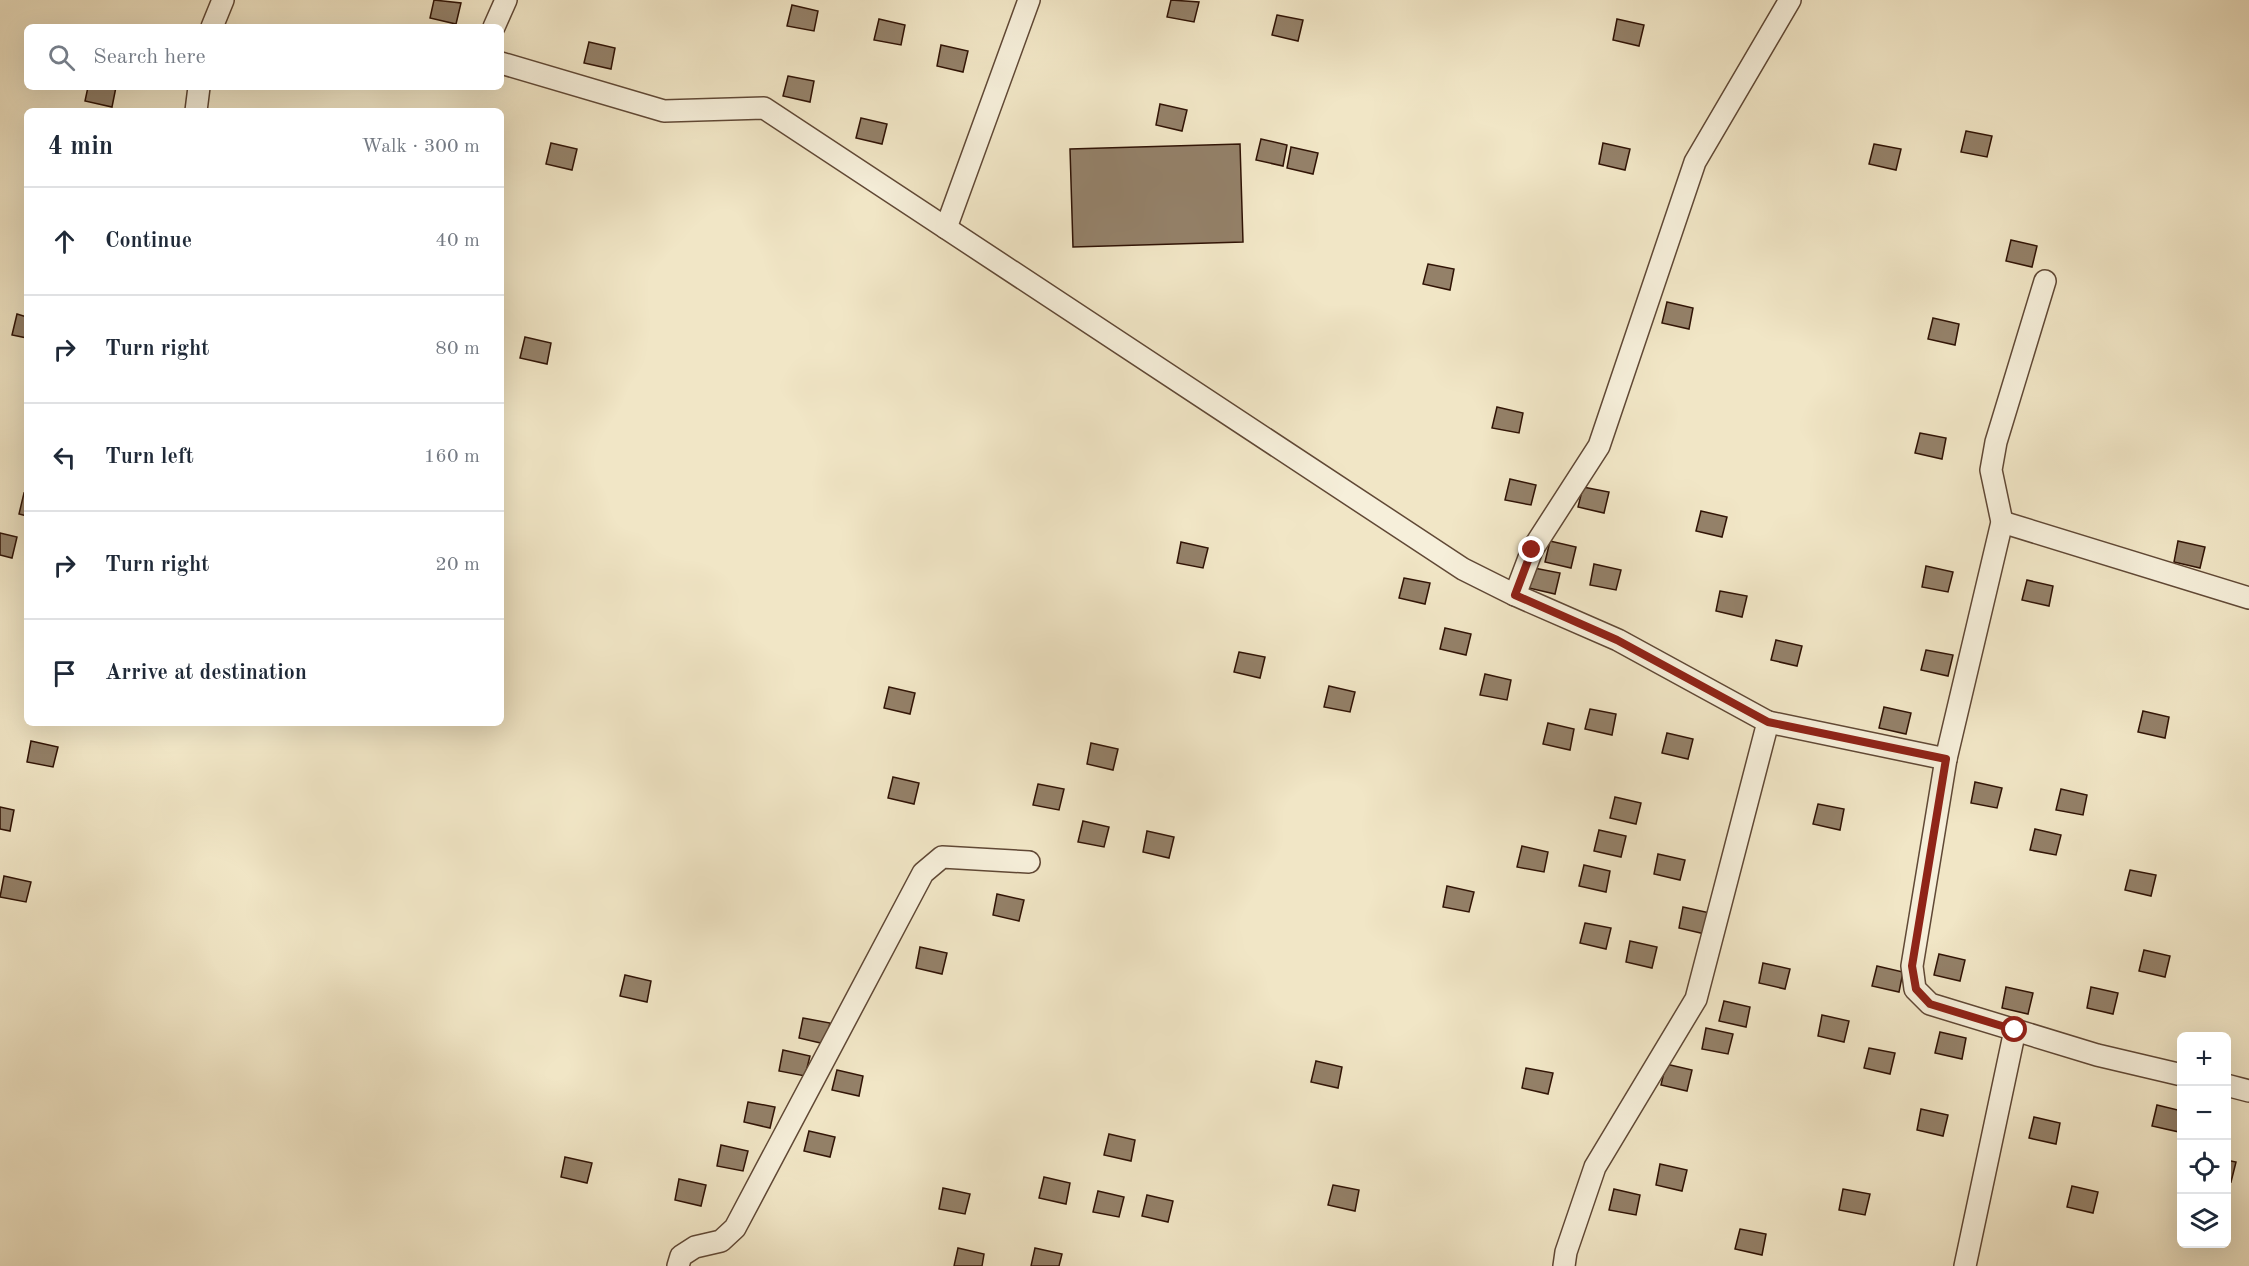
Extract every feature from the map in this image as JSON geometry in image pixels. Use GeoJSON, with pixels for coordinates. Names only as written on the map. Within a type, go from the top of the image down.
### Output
{"type":"FeatureCollection","features":[{"type":"Feature","properties":{"kind":"street"},"geometry":{"type":"LineString","coordinates":[[213,24],[223,0]]}},
{"type":"Feature","properties":{"kind":"street"},"geometry":{"type":"LineString","coordinates":[[495,24],[506,0]]}},
{"type":"Feature","properties":{"kind":"street"},"geometry":{"type":"LineString","coordinates":[[946,228],[1029,0]]}},
{"type":"Feature","properties":{"kind":"street"},"geometry":{"type":"LineString","coordinates":[[1515,595],[1532,550],[1599,446],[1695,162],[1790,0]]}},
{"type":"Feature","properties":{"kind":"street"},"geometry":{"type":"LineString","coordinates":[[504,64],[664,111],[764,108],[1463,569],[1515,595],[1617,640],[1768,722],[1946,759]]}},
{"type":"Feature","properties":{"kind":"street"},"geometry":{"type":"LineString","coordinates":[[196,108],[199,90]]}},
{"type":"Feature","properties":{"kind":"street"},"geometry":{"type":"LineString","coordinates":[[2045,281],[1996,442],[1991,470],[2002,522],[1946,759],[1912,966],[1916,989],[1930,1004],[2097,1055],[2177,1074]]}},
{"type":"Feature","properties":{"kind":"street"},"geometry":{"type":"LineString","coordinates":[[2002,522],[2249,598]]}},
{"type":"Feature","properties":{"kind":"street"},"geometry":{"type":"LineString","coordinates":[[1564,1266],[1566,1252],[1595,1167],[1696,999],[1768,722]]}},
{"type":"Feature","properties":{"kind":"street"},"geometry":{"type":"LineString","coordinates":[[678,1266],[681,1256],[695,1247],[721,1240],[735,1228],[923,873],[942,857],[1029,862]]}},
{"type":"Feature","properties":{"kind":"street"},"geometry":{"type":"LineString","coordinates":[[1965,1266],[2015,1030]]}},
{"type":"Feature","properties":{"kind":"street"},"geometry":{"type":"LineString","coordinates":[[2230,1086],[2249,1091]]}},
{"type":"Feature","properties":{"kind":"building"},"geometry":{"type":"Polygon","coordinates":[[[434,0],[461,3],[456,24],[430,18],[434,0]]]}},
{"type":"Feature","properties":{"kind":"building"},"geometry":{"type":"Polygon","coordinates":[[[1171,0],[1199,2],[1194,22],[1167,17],[1171,0]]]}},
{"type":"Feature","properties":{"kind":"building"},"geometry":{"type":"Polygon","coordinates":[[[792,5],[818,11],[814,31],[787,26],[792,5]]]}},
{"type":"Feature","properties":{"kind":"building"},"geometry":{"type":"Polygon","coordinates":[[[1277,15],[1303,20],[1298,41],[1272,35],[1277,15]]]}},
{"type":"Feature","properties":{"kind":"building"},"geometry":{"type":"Polygon","coordinates":[[[879,19],[905,25],[901,45],[874,40],[879,19]]]}},
{"type":"Feature","properties":{"kind":"building"},"geometry":{"type":"Polygon","coordinates":[[[1617,19],[1644,25],[1639,46],[1613,40],[1617,19]]]}},
{"type":"Feature","properties":{"kind":"building"},"geometry":{"type":"Polygon","coordinates":[[[589,42],[615,48],[611,69],[584,63],[589,42]]]}},
{"type":"Feature","properties":{"kind":"building"},"geometry":{"type":"Polygon","coordinates":[[[941,45],[968,51],[963,72],[937,66],[941,45]]]}},
{"type":"Feature","properties":{"kind":"building"},"geometry":{"type":"Polygon","coordinates":[[[788,76],[814,81],[810,102],[783,96],[788,76]]]}},
{"type":"Feature","properties":{"kind":"building"},"geometry":{"type":"Polygon","coordinates":[[[87,90],[115,90],[112,107],[85,101],[87,90]]]}},
{"type":"Feature","properties":{"kind":"building"},"geometry":{"type":"Polygon","coordinates":[[[1160,104],[1187,110],[1182,131],[1156,125],[1160,104]]]}},
{"type":"Feature","properties":{"kind":"building"},"geometry":{"type":"Polygon","coordinates":[[[861,118],[887,124],[882,144],[856,138],[861,118]]]}},
{"type":"Feature","properties":{"kind":"building"},"geometry":{"type":"Polygon","coordinates":[[[1966,131],[1992,136],[1987,157],[1961,152],[1966,131]]]}},
{"type":"Feature","properties":{"kind":"building"},"geometry":{"type":"Polygon","coordinates":[[[1261,139],[1287,145],[1283,166],[1256,160],[1261,139]]]}},
{"type":"Feature","properties":{"kind":"building"},"geometry":{"type":"Polygon","coordinates":[[[551,143],[577,149],[572,170],[546,164],[551,143]]]}},
{"type":"Feature","properties":{"kind":"building"},"geometry":{"type":"Polygon","coordinates":[[[1603,143],[1630,149],[1625,170],[1599,164],[1603,143]]]}},
{"type":"Feature","properties":{"kind":"building"},"geometry":{"type":"Polygon","coordinates":[[[1240,144],[1243,242],[1073,247],[1070,149],[1240,144]]]}},
{"type":"Feature","properties":{"kind":"building"},"geometry":{"type":"Polygon","coordinates":[[[1874,144],[1901,149],[1896,170],[1869,164],[1874,144]]]}},
{"type":"Feature","properties":{"kind":"building"},"geometry":{"type":"Polygon","coordinates":[[[1291,147],[1318,153],[1313,174],[1287,168],[1291,147]]]}},
{"type":"Feature","properties":{"kind":"building"},"geometry":{"type":"Polygon","coordinates":[[[2011,240],[2037,246],[2032,267],[2006,261],[2011,240]]]}},
{"type":"Feature","properties":{"kind":"building"},"geometry":{"type":"Polygon","coordinates":[[[1428,264],[1454,269],[1450,290],[1423,284],[1428,264]]]}},
{"type":"Feature","properties":{"kind":"building"},"geometry":{"type":"Polygon","coordinates":[[[1667,302],[1693,308],[1689,329],[1662,323],[1667,302]]]}},
{"type":"Feature","properties":{"kind":"building"},"geometry":{"type":"Polygon","coordinates":[[[17,314],[24,316],[24,337],[12,335],[17,314]]]}},
{"type":"Feature","properties":{"kind":"building"},"geometry":{"type":"Polygon","coordinates":[[[1933,318],[1959,324],[1955,345],[1928,339],[1933,318]]]}},
{"type":"Feature","properties":{"kind":"building"},"geometry":{"type":"Polygon","coordinates":[[[525,337],[551,343],[547,364],[520,358],[525,337]]]}},
{"type":"Feature","properties":{"kind":"building"},"geometry":{"type":"Polygon","coordinates":[[[1497,407],[1523,413],[1519,433],[1492,428],[1497,407]]]}},
{"type":"Feature","properties":{"kind":"building"},"geometry":{"type":"Polygon","coordinates":[[[1920,433],[1946,438],[1942,459],[1915,453],[1920,433]]]}},
{"type":"Feature","properties":{"kind":"building"},"geometry":{"type":"Polygon","coordinates":[[[1510,479],[1536,485],[1531,505],[1505,500],[1510,479]]]}},
{"type":"Feature","properties":{"kind":"building"},"geometry":{"type":"Polygon","coordinates":[[[1583,487],[1609,492],[1604,513],[1578,507],[1583,487]]]}},
{"type":"Feature","properties":{"kind":"building"},"geometry":{"type":"Polygon","coordinates":[[[24,493],[24,515],[19,514],[24,493]]]}},
{"type":"Feature","properties":{"kind":"building"},"geometry":{"type":"Polygon","coordinates":[[[1701,511],[1727,517],[1722,537],[1696,531],[1701,511]]]}},
{"type":"Feature","properties":{"kind":"building"},"geometry":{"type":"Polygon","coordinates":[[[0,533],[17,537],[12,558],[0,555],[0,533]]]}},
{"type":"Feature","properties":{"kind":"building"},"geometry":{"type":"Polygon","coordinates":[[[1550,541],[1576,547],[1571,568],[1545,562],[1550,541]]]}},
{"type":"Feature","properties":{"kind":"building"},"geometry":{"type":"Polygon","coordinates":[[[2178,541],[2205,547],[2200,568],[2174,562],[2178,541]]]}},
{"type":"Feature","properties":{"kind":"building"},"geometry":{"type":"Polygon","coordinates":[[[1181,542],[1208,548],[1203,568],[1177,563],[1181,542]]]}},
{"type":"Feature","properties":{"kind":"building"},"geometry":{"type":"Polygon","coordinates":[[[1594,564],[1621,570],[1616,590],[1590,585],[1594,564]]]}},
{"type":"Feature","properties":{"kind":"building"},"geometry":{"type":"Polygon","coordinates":[[[1926,566],[1953,572],[1948,592],[1922,587],[1926,566]]]}},
{"type":"Feature","properties":{"kind":"building"},"geometry":{"type":"Polygon","coordinates":[[[1534,568],[1560,573],[1555,594],[1529,588],[1534,568]]]}},
{"type":"Feature","properties":{"kind":"building"},"geometry":{"type":"Polygon","coordinates":[[[1404,578],[1430,583],[1425,604],[1399,598],[1404,578]]]}},
{"type":"Feature","properties":{"kind":"building"},"geometry":{"type":"Polygon","coordinates":[[[2027,580],[2053,586],[2049,606],[2022,600],[2027,580]]]}},
{"type":"Feature","properties":{"kind":"building"},"geometry":{"type":"Polygon","coordinates":[[[1720,591],[1747,596],[1742,617],[1716,611],[1720,591]]]}},
{"type":"Feature","properties":{"kind":"building"},"geometry":{"type":"Polygon","coordinates":[[[1445,628],[1471,634],[1466,655],[1440,649],[1445,628]]]}},
{"type":"Feature","properties":{"kind":"building"},"geometry":{"type":"Polygon","coordinates":[[[1776,640],[1802,646],[1797,666],[1771,660],[1776,640]]]}},
{"type":"Feature","properties":{"kind":"building"},"geometry":{"type":"Polygon","coordinates":[[[1926,650],[1953,655],[1948,676],[1921,670],[1926,650]]]}},
{"type":"Feature","properties":{"kind":"building"},"geometry":{"type":"Polygon","coordinates":[[[1239,652],[1265,657],[1260,678],[1234,672],[1239,652]]]}},
{"type":"Feature","properties":{"kind":"building"},"geometry":{"type":"Polygon","coordinates":[[[1485,674],[1511,680],[1507,700],[1480,695],[1485,674]]]}},
{"type":"Feature","properties":{"kind":"building"},"geometry":{"type":"Polygon","coordinates":[[[1329,686],[1355,692],[1350,712],[1324,707],[1329,686]]]}},
{"type":"Feature","properties":{"kind":"building"},"geometry":{"type":"Polygon","coordinates":[[[889,687],[915,693],[910,714],[884,708],[889,687]]]}},
{"type":"Feature","properties":{"kind":"building"},"geometry":{"type":"Polygon","coordinates":[[[1884,707],[1911,713],[1906,734],[1879,728],[1884,707]]]}},
{"type":"Feature","properties":{"kind":"building"},"geometry":{"type":"Polygon","coordinates":[[[1590,709],[1616,714],[1612,735],[1585,729],[1590,709]]]}},
{"type":"Feature","properties":{"kind":"building"},"geometry":{"type":"Polygon","coordinates":[[[2143,711],[2169,717],[2165,738],[2138,732],[2143,711]]]}},
{"type":"Feature","properties":{"kind":"building"},"geometry":{"type":"Polygon","coordinates":[[[1548,723],[1574,729],[1570,750],[1543,744],[1548,723]]]}},
{"type":"Feature","properties":{"kind":"building"},"geometry":{"type":"Polygon","coordinates":[[[1667,733],[1693,739],[1688,759],[1662,753],[1667,733]]]}},
{"type":"Feature","properties":{"kind":"building"},"geometry":{"type":"Polygon","coordinates":[[[31,741],[58,747],[53,767],[27,762],[31,741]]]}},
{"type":"Feature","properties":{"kind":"building"},"geometry":{"type":"Polygon","coordinates":[[[1091,743],[1118,749],[1113,770],[1087,764],[1091,743]]]}},
{"type":"Feature","properties":{"kind":"building"},"geometry":{"type":"Polygon","coordinates":[[[893,777],[919,783],[914,804],[888,798],[893,777]]]}},
{"type":"Feature","properties":{"kind":"building"},"geometry":{"type":"Polygon","coordinates":[[[1975,782],[2002,788],[1997,808],[1971,803],[1975,782]]]}},
{"type":"Feature","properties":{"kind":"building"},"geometry":{"type":"Polygon","coordinates":[[[1038,784],[1064,789],[1059,810],[1033,805],[1038,784]]]}},
{"type":"Feature","properties":{"kind":"building"},"geometry":{"type":"Polygon","coordinates":[[[2061,789],[2087,795],[2083,815],[2056,810],[2061,789]]]}},
{"type":"Feature","properties":{"kind":"building"},"geometry":{"type":"Polygon","coordinates":[[[1615,797],[1641,803],[1636,824],[1610,818],[1615,797]]]}},
{"type":"Feature","properties":{"kind":"building"},"geometry":{"type":"Polygon","coordinates":[[[1818,804],[1844,809],[1840,830],[1813,824],[1818,804]]]}},
{"type":"Feature","properties":{"kind":"building"},"geometry":{"type":"Polygon","coordinates":[[[0,807],[14,810],[10,831],[0,829],[0,807]]]}},
{"type":"Feature","properties":{"kind":"building"},"geometry":{"type":"Polygon","coordinates":[[[1083,821],[1109,827],[1104,847],[1078,842],[1083,821]]]}},
{"type":"Feature","properties":{"kind":"building"},"geometry":{"type":"Polygon","coordinates":[[[2035,829],[2061,835],[2056,855],[2030,850],[2035,829]]]}},
{"type":"Feature","properties":{"kind":"building"},"geometry":{"type":"Polygon","coordinates":[[[1599,830],[1626,836],[1621,857],[1594,851],[1599,830]]]}},
{"type":"Feature","properties":{"kind":"building"},"geometry":{"type":"Polygon","coordinates":[[[1147,831],[1174,837],[1169,858],[1143,852],[1147,831]]]}},
{"type":"Feature","properties":{"kind":"building"},"geometry":{"type":"Polygon","coordinates":[[[1522,846],[1548,852],[1544,872],[1517,867],[1522,846]]]}},
{"type":"Feature","properties":{"kind":"building"},"geometry":{"type":"Polygon","coordinates":[[[1658,854],[1685,860],[1680,880],[1654,874],[1658,854]]]}},
{"type":"Feature","properties":{"kind":"building"},"geometry":{"type":"Polygon","coordinates":[[[1584,865],[1610,871],[1606,892],[1579,886],[1584,865]]]}},
{"type":"Feature","properties":{"kind":"building"},"geometry":{"type":"Polygon","coordinates":[[[2130,870],[2156,875],[2151,896],[2125,890],[2130,870]]]}},
{"type":"Feature","properties":{"kind":"building"},"geometry":{"type":"Polygon","coordinates":[[[4,876],[31,882],[26,902],[0,897],[4,876]]]}},
{"type":"Feature","properties":{"kind":"building"},"geometry":{"type":"Polygon","coordinates":[[[1447,886],[1474,892],[1469,912],[1443,907],[1447,886]]]}},
{"type":"Feature","properties":{"kind":"building"},"geometry":{"type":"Polygon","coordinates":[[[997,894],[1024,900],[1019,921],[993,915],[997,894]]]}},
{"type":"Feature","properties":{"kind":"building"},"geometry":{"type":"Polygon","coordinates":[[[1683,907],[1710,913],[1705,934],[1679,928],[1683,907]]]}},
{"type":"Feature","properties":{"kind":"building"},"geometry":{"type":"Polygon","coordinates":[[[1585,923],[1611,928],[1606,949],[1580,943],[1585,923]]]}},
{"type":"Feature","properties":{"kind":"building"},"geometry":{"type":"Polygon","coordinates":[[[1630,941],[1657,947],[1652,968],[1626,962],[1630,941]]]}},
{"type":"Feature","properties":{"kind":"building"},"geometry":{"type":"Polygon","coordinates":[[[920,947],[947,953],[942,974],[916,968],[920,947]]]}},
{"type":"Feature","properties":{"kind":"building"},"geometry":{"type":"Polygon","coordinates":[[[2144,950],[2170,956],[2165,977],[2139,971],[2144,950]]]}},
{"type":"Feature","properties":{"kind":"building"},"geometry":{"type":"Polygon","coordinates":[[[1939,954],[1965,960],[1960,981],[1934,975],[1939,954]]]}},
{"type":"Feature","properties":{"kind":"building"},"geometry":{"type":"Polygon","coordinates":[[[1763,963],[1790,969],[1785,989],[1759,983],[1763,963]]]}},
{"type":"Feature","properties":{"kind":"building"},"geometry":{"type":"Polygon","coordinates":[[[1877,966],[1903,972],[1899,992],[1872,986],[1877,966]]]}},
{"type":"Feature","properties":{"kind":"building"},"geometry":{"type":"Polygon","coordinates":[[[625,975],[651,981],[647,1002],[620,996],[625,975]]]}},
{"type":"Feature","properties":{"kind":"building"},"geometry":{"type":"Polygon","coordinates":[[[2006,987],[2033,993],[2028,1014],[2002,1008],[2006,987]]]}},
{"type":"Feature","properties":{"kind":"building"},"geometry":{"type":"Polygon","coordinates":[[[2091,987],[2118,993],[2113,1014],[2087,1008],[2091,987]]]}},
{"type":"Feature","properties":{"kind":"building"},"geometry":{"type":"Polygon","coordinates":[[[1724,1001],[1750,1007],[1746,1027],[1719,1021],[1724,1001]]]}},
{"type":"Feature","properties":{"kind":"building"},"geometry":{"type":"Polygon","coordinates":[[[1822,1015],[1849,1021],[1844,1042],[1818,1036],[1822,1015]]]}},
{"type":"Feature","properties":{"kind":"building"},"geometry":{"type":"Polygon","coordinates":[[[803,1018],[830,1023],[825,1044],[799,1038],[803,1018]]]}},
{"type":"Feature","properties":{"kind":"building"},"geometry":{"type":"Polygon","coordinates":[[[1706,1028],[1733,1034],[1728,1054],[1702,1049],[1706,1028]]]}},
{"type":"Feature","properties":{"kind":"building"},"geometry":{"type":"Polygon","coordinates":[[[1940,1032],[1966,1038],[1962,1059],[1935,1053],[1940,1032]]]}},
{"type":"Feature","properties":{"kind":"building"},"geometry":{"type":"Polygon","coordinates":[[[1869,1048],[1895,1053],[1890,1074],[1864,1068],[1869,1048]]]}},
{"type":"Feature","properties":{"kind":"building"},"geometry":{"type":"Polygon","coordinates":[[[783,1050],[810,1056],[805,1076],[779,1071],[783,1050]]]}},
{"type":"Feature","properties":{"kind":"building"},"geometry":{"type":"Polygon","coordinates":[[[1316,1061],[1342,1067],[1338,1088],[1311,1082],[1316,1061]]]}},
{"type":"Feature","properties":{"kind":"building"},"geometry":{"type":"Polygon","coordinates":[[[1666,1064],[1692,1070],[1687,1091],[1661,1085],[1666,1064]]]}},
{"type":"Feature","properties":{"kind":"building"},"geometry":{"type":"Polygon","coordinates":[[[1526,1068],[1553,1073],[1548,1094],[1522,1088],[1526,1068]]]}},
{"type":"Feature","properties":{"kind":"building"},"geometry":{"type":"Polygon","coordinates":[[[837,1070],[863,1076],[859,1096],[832,1090],[837,1070]]]}},
{"type":"Feature","properties":{"kind":"building"},"geometry":{"type":"Polygon","coordinates":[[[748,1102],[775,1107],[770,1128],[744,1122],[748,1102]]]}},
{"type":"Feature","properties":{"kind":"building"},"geometry":{"type":"Polygon","coordinates":[[[2157,1105],[2177,1110],[2177,1132],[2152,1126],[2157,1105]]]}},
{"type":"Feature","properties":{"kind":"building"},"geometry":{"type":"Polygon","coordinates":[[[1921,1109],[1948,1115],[1943,1136],[1917,1130],[1921,1109]]]}},
{"type":"Feature","properties":{"kind":"building"},"geometry":{"type":"Polygon","coordinates":[[[2034,1117],[2060,1123],[2056,1144],[2029,1138],[2034,1117]]]}},
{"type":"Feature","properties":{"kind":"building"},"geometry":{"type":"Polygon","coordinates":[[[809,1131],[835,1137],[830,1157],[804,1151],[809,1131]]]}},
{"type":"Feature","properties":{"kind":"building"},"geometry":{"type":"Polygon","coordinates":[[[1109,1134],[1135,1140],[1131,1161],[1104,1155],[1109,1134]]]}},
{"type":"Feature","properties":{"kind":"building"},"geometry":{"type":"Polygon","coordinates":[[[721,1145],[748,1151],[743,1171],[717,1166],[721,1145]]]}},
{"type":"Feature","properties":{"kind":"building"},"geometry":{"type":"Polygon","coordinates":[[[565,1157],[592,1163],[587,1183],[561,1177],[565,1157]]]}},
{"type":"Feature","properties":{"kind":"building"},"geometry":{"type":"Polygon","coordinates":[[[2231,1161],[2236,1162],[2231,1182],[2231,1161]]]}},
{"type":"Feature","properties":{"kind":"building"},"geometry":{"type":"Polygon","coordinates":[[[1660,1164],[1687,1170],[1682,1191],[1656,1185],[1660,1164]]]}},
{"type":"Feature","properties":{"kind":"building"},"geometry":{"type":"Polygon","coordinates":[[[1044,1177],[1070,1183],[1066,1204],[1039,1198],[1044,1177]]]}},
{"type":"Feature","properties":{"kind":"building"},"geometry":{"type":"Polygon","coordinates":[[[679,1179],[706,1185],[701,1206],[675,1200],[679,1179]]]}},
{"type":"Feature","properties":{"kind":"building"},"geometry":{"type":"Polygon","coordinates":[[[1333,1185],[1359,1190],[1355,1211],[1328,1205],[1333,1185]]]}},
{"type":"Feature","properties":{"kind":"building"},"geometry":{"type":"Polygon","coordinates":[[[2072,1186],[2098,1192],[2093,1213],[2067,1207],[2072,1186]]]}},
{"type":"Feature","properties":{"kind":"building"},"geometry":{"type":"Polygon","coordinates":[[[943,1188],[970,1194],[965,1214],[939,1209],[943,1188]]]}},
{"type":"Feature","properties":{"kind":"building"},"geometry":{"type":"Polygon","coordinates":[[[1614,1189],[1640,1195],[1636,1215],[1609,1210],[1614,1189]]]}},
{"type":"Feature","properties":{"kind":"building"},"geometry":{"type":"Polygon","coordinates":[[[1843,1189],[1870,1194],[1865,1215],[1839,1210],[1843,1189]]]}},
{"type":"Feature","properties":{"kind":"building"},"geometry":{"type":"Polygon","coordinates":[[[1098,1191],[1124,1197],[1119,1217],[1093,1212],[1098,1191]]]}},
{"type":"Feature","properties":{"kind":"building"},"geometry":{"type":"Polygon","coordinates":[[[1147,1195],[1173,1201],[1168,1222],[1142,1216],[1147,1195]]]}},
{"type":"Feature","properties":{"kind":"building"},"geometry":{"type":"Polygon","coordinates":[[[1740,1229],[1766,1234],[1762,1255],[1735,1249],[1740,1229]]]}},
{"type":"Feature","properties":{"kind":"building"},"geometry":{"type":"Polygon","coordinates":[[[958,1248],[984,1254],[982,1266],[954,1266],[958,1248]]]}},
{"type":"Feature","properties":{"kind":"building"},"geometry":{"type":"Polygon","coordinates":[[[1035,1248],[1062,1254],[1059,1266],[1031,1266],[1035,1248]]]}},
{"type":"Feature","properties":{"kind":"route"},"geometry":{"type":"LineString","coordinates":[[1532,550],[1515,595],[1617,640],[1768,722],[1946,759],[1912,966],[1916,989],[1930,1004],[2015,1030]]}}]}
